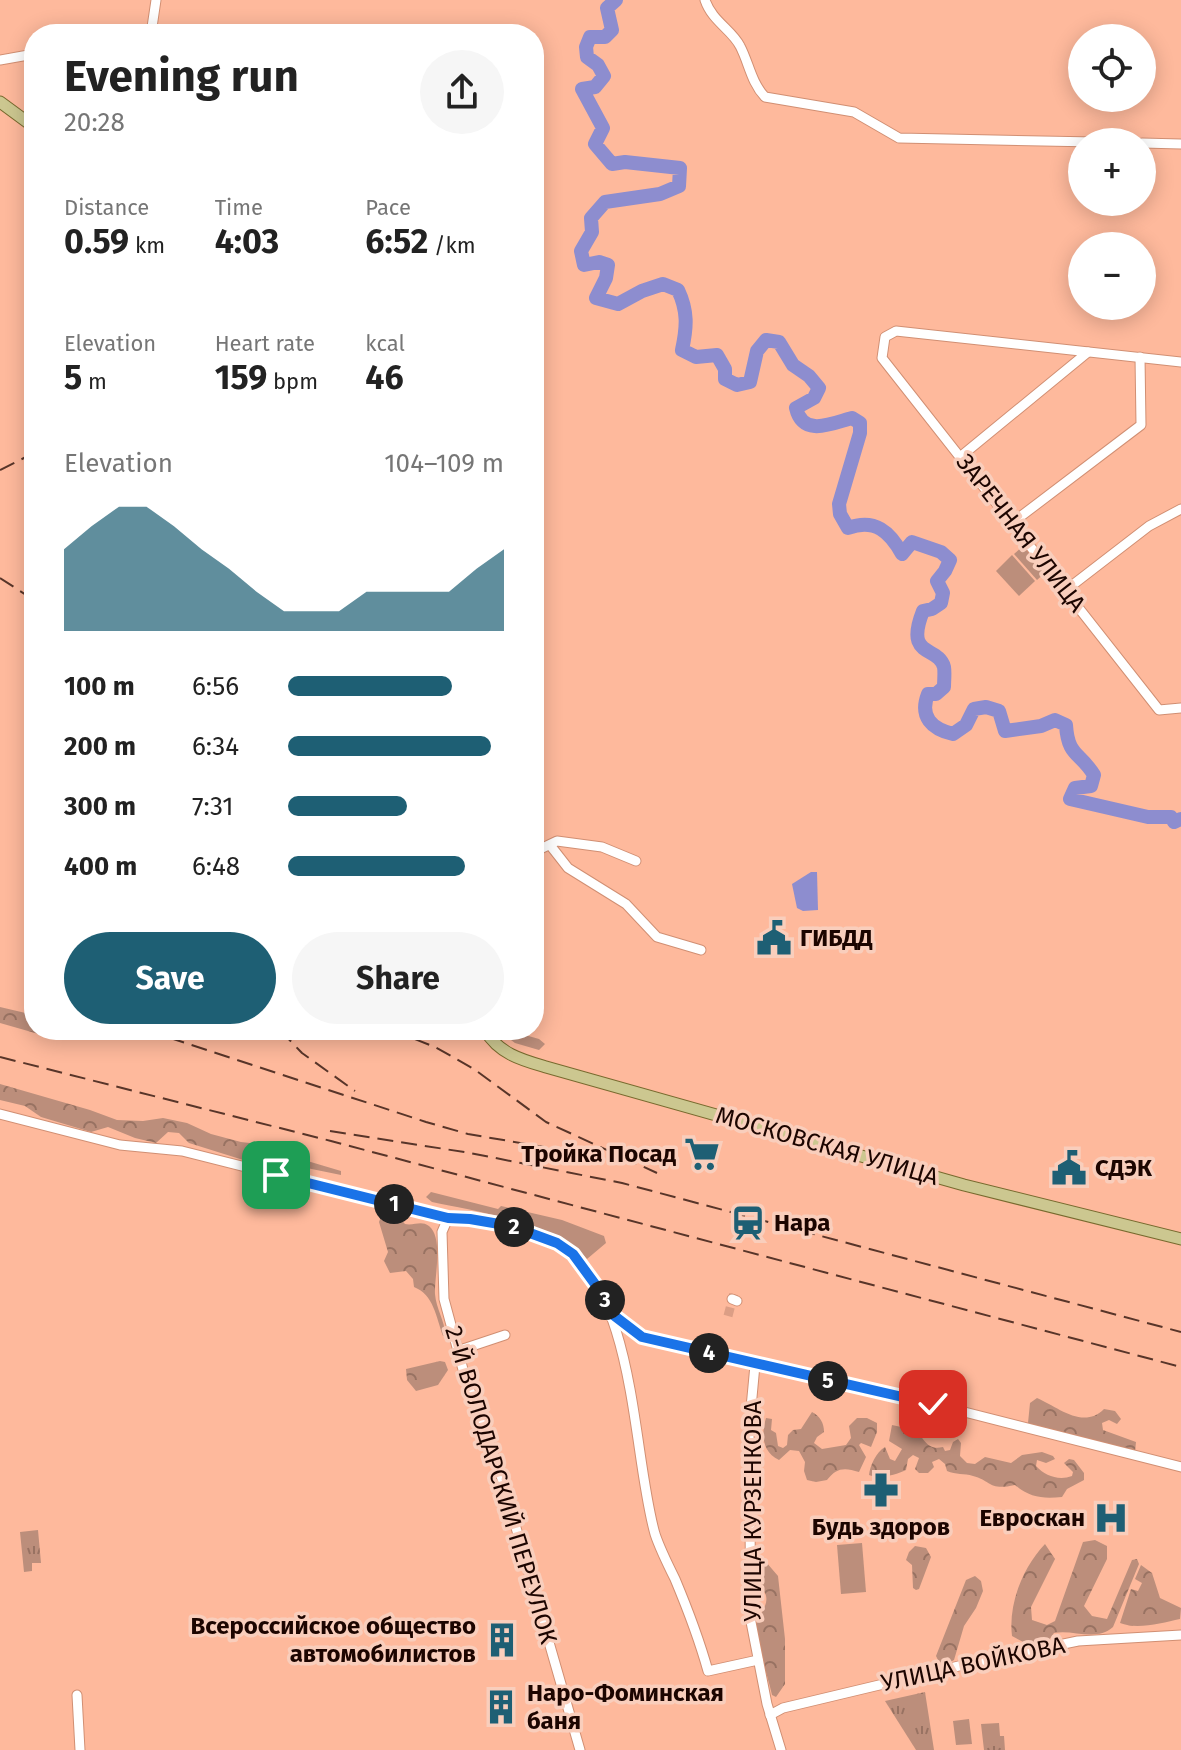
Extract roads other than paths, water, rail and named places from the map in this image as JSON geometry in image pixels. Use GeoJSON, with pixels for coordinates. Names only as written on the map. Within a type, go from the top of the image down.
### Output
{"type":"FeatureCollection","features":[{"type":"Feature","properties":{"kind":"main road"},"geometry":{"type":"LineString","coordinates":[[0,102],[24,120]]}},
{"type":"Feature","properties":{"kind":"main road","name":"МОСКОВСКАЯ УЛИЦА"},"geometry":{"type":"LineString","coordinates":[[494,1040],[506,1053],[539,1065],[964,1185],[1181,1239]]}},
{"type":"Feature","properties":{"kind":"street"},"geometry":{"type":"LineString","coordinates":[[152,24],[156,0]]}},
{"type":"Feature","properties":{"kind":"street"},"geometry":{"type":"LineString","coordinates":[[705,0],[724,30],[739,42],[756,86],[765,97],[854,112],[899,138],[1068,141]]}},
{"type":"Feature","properties":{"kind":"street"},"geometry":{"type":"LineString","coordinates":[[0,60],[24,56]]}},
{"type":"Feature","properties":{"kind":"street"},"geometry":{"type":"LineString","coordinates":[[1156,143],[1181,144]]}},
{"type":"Feature","properties":{"kind":"street","name":"ЗАРЕЧНАЯ УЛИЦА"},"geometry":{"type":"LineString","coordinates":[[1088,352],[896,331],[885,337],[882,358],[1159,710],[1181,708]]}},
{"type":"Feature","properties":{"kind":"street"},"geometry":{"type":"LineString","coordinates":[[960,457],[1088,352],[1181,362]]}},
{"type":"Feature","properties":{"kind":"street"},"geometry":{"type":"LineString","coordinates":[[1012,523],[1141,425],[1140,357]]}},
{"type":"Feature","properties":{"kind":"street"},"geometry":{"type":"LineString","coordinates":[[1066,590],[1149,526],[1181,509]]}},
{"type":"Feature","properties":{"kind":"street"},"geometry":{"type":"LineString","coordinates":[[544,848],[557,841],[602,847],[636,861]]}},
{"type":"Feature","properties":{"kind":"street"},"geometry":{"type":"LineString","coordinates":[[550,845],[568,868],[626,904],[657,937],[701,950]]}},
{"type":"Feature","properties":{"kind":"street"},"geometry":{"type":"LineString","coordinates":[[0,1114],[120,1145],[182,1151],[448,1218],[511,1226],[557,1243],[573,1254],[603,1295],[612,1314],[627,1378],[655,1535],[698,1633],[708,1671],[758,1660]]}},
{"type":"Feature","properties":{"kind":"street","name":"2-Й ВОЛОДАРСКИЙ ПЕРЕУЛОК"},"geometry":{"type":"LineString","coordinates":[[448,1218],[442,1232],[444,1299],[457,1351],[502,1479],[580,1750]]}},
{"type":"Feature","properties":{"kind":"street"},"geometry":{"type":"LineString","coordinates":[[612,1314],[642,1337],[933,1404],[1181,1467]]}},
{"type":"Feature","properties":{"kind":"street"},"geometry":{"type":"LineString","coordinates":[[457,1351],[505,1335]]}},
{"type":"Feature","properties":{"kind":"street","name":"УЛИЦА КУРЗЕНКОВА"},"geometry":{"type":"LineString","coordinates":[[755,1365],[749,1429],[751,1622],[770,1715],[781,1750]]}},
{"type":"Feature","properties":{"kind":"street","name":"УЛИЦА ВОЙКОВА"},"geometry":{"type":"LineString","coordinates":[[770,1715],[783,1708],[860,1689],[1078,1641],[1181,1635]]}},
{"type":"Feature","properties":{"kind":"street"},"geometry":{"type":"LineString","coordinates":[[77,1695],[80,1750]]}},
{"type":"Feature","properties":{"kind":"water"},"geometry":{"type":"Polygon","coordinates":[[[811,872],[817,872],[818,910],[803,911],[797,908],[792,884],[811,872]]]}},
{"type":"Feature","properties":{"kind":"waterway"},"geometry":{"type":"LineString","coordinates":[[616,0],[607,8],[612,30],[605,37],[590,37],[586,47],[587,57],[598,65],[604,76],[595,87],[582,89],[603,128],[595,144],[612,164],[625,162],[680,168],[679,186],[660,194],[605,202],[591,218],[592,232],[581,251],[584,265],[599,262],[608,265],[606,278],[596,298],[618,304],[663,284],[678,290],[686,319],[682,350],[696,357],[717,355],[725,369],[725,379],[737,385],[750,382],[757,351],[766,340],[779,342],[793,365],[819,388],[814,398],[796,408],[805,423],[820,426],[852,418],[860,423],[860,433],[839,504],[840,514],[848,528],[874,526],[887,533],[902,554],[912,542],[941,552],[950,560],[937,581],[943,593],[941,603],[923,611],[918,626],[920,644],[941,660],[944,667],[944,687],[936,694],[928,694],[926,702],[926,715],[933,725],[953,734],[966,725],[974,709],[986,707],[999,711],[1005,731],[1041,726],[1055,720],[1066,725],[1072,749],[1094,775],[1091,786],[1075,788],[1070,799],[1148,817],[1171,817],[1174,822],[1181,819]]}},
{"type":"Feature","properties":{"kind":"tunnel"},"geometry":{"type":"LineString","coordinates":[[728,1316],[734,1293]]}},
{"type":"Feature","properties":{"kind":"railway"},"geometry":{"type":"LineString","coordinates":[[0,470],[24,458]]}},
{"type":"Feature","properties":{"kind":"railway"},"geometry":{"type":"LineString","coordinates":[[0,578],[24,594]]}},
{"type":"Feature","properties":{"kind":"railway"},"geometry":{"type":"LineString","coordinates":[[176,1040],[426,1122],[468,1134],[544,1147]]}},
{"type":"Feature","properties":{"kind":"railway"},"geometry":{"type":"LineString","coordinates":[[290,1040],[302,1053],[355,1091]]}},
{"type":"Feature","properties":{"kind":"railway"},"geometry":{"type":"LineString","coordinates":[[417,1040],[474,1069],[546,1122],[657,1173]]}},
{"type":"Feature","properties":{"kind":"railway"},"geometry":{"type":"LineString","coordinates":[[0,1057],[331,1141],[1181,1367]]}},
{"type":"Feature","properties":{"kind":"railway"},"geometry":{"type":"LineString","coordinates":[[330,1131],[470,1153],[622,1183],[1181,1332]]}},
{"type":"Feature","properties":{"kind":"place","name":"ГИБДД"},"geometry":{"type":"Point","coordinates":[774,938]}},
{"type":"Feature","properties":{"kind":"place","name":"Тройка Посад"},"geometry":{"type":"Point","coordinates":[702,1154]}},
{"type":"Feature","properties":{"kind":"place","name":"СДЭК"},"geometry":{"type":"Point","coordinates":[1069,1168]}},
{"type":"Feature","properties":{"kind":"place","name":"Нара"},"geometry":{"type":"Point","coordinates":[748,1223]}},
{"type":"Feature","properties":{"kind":"place","name":"Будь здоров"},"geometry":{"type":"Point","coordinates":[881,1490]}},
{"type":"Feature","properties":{"kind":"place","name":"Евроскан"},"geometry":{"type":"Point","coordinates":[1111,1518]}},
{"type":"Feature","properties":{"kind":"place","name":"Всероссийское общество автомобилистов"},"geometry":{"type":"Point","coordinates":[502,1640]}},
{"type":"Feature","properties":{"kind":"place","name":"Наро-Фоминская баня"},"geometry":{"type":"Point","coordinates":[501,1707]}}]}
